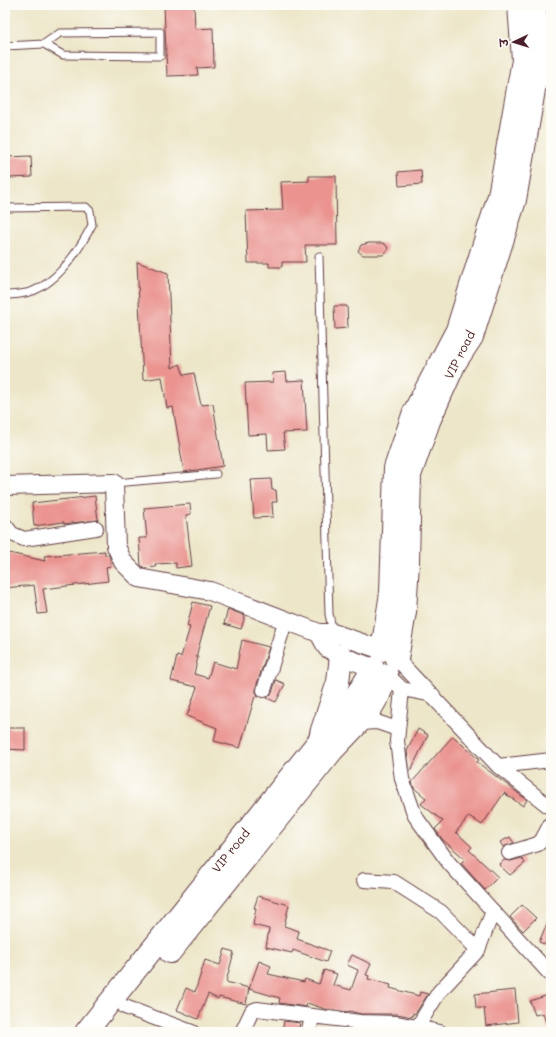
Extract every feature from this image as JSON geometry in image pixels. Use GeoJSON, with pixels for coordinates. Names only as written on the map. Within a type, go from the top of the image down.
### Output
{"type":"FeatureCollection","features":[{"type":"Feature","properties":{"kind":"main road","name":"VIP road"},"geometry":{"type":"LineString","coordinates":[[86,1032],[318,742],[361,691],[388,668],[395,468],[414,412],[457,330],[499,196],[523,60],[519,5]]}},
{"type":"Feature","properties":{"kind":"main road","name":"VIP road"},"geometry":{"type":"LineString","coordinates":[[105,1032],[332,751],[369,712],[379,695],[405,612],[410,475],[429,421],[454,363],[472,337],[515,200],[539,61],[535,5]]}},
{"type":"Feature","properties":{"kind":"main road"},"geometry":{"type":"LineString","coordinates":[[318,742],[338,682],[341,656]]}},
{"type":"Feature","properties":{"kind":"street"},"geometry":{"type":"LineString","coordinates":[[5,486],[114,483],[116,546],[123,562],[139,578],[210,591],[326,633],[433,695],[498,766],[551,808]]}},
{"type":"Feature","properties":{"kind":"street"},"geometry":{"type":"LineString","coordinates":[[5,525],[12,534],[24,539],[96,528]]}},
{"type":"Feature","properties":{"kind":"street"},"geometry":{"type":"LineString","coordinates":[[264,690],[286,619]]}},
{"type":"Feature","properties":{"kind":"street"},"geometry":{"type":"LineString","coordinates":[[326,633],[326,648],[341,656],[388,668],[433,695]]}},
{"type":"Feature","properties":{"kind":"street"},"geometry":{"type":"LineString","coordinates":[[388,668],[397,729],[402,779],[415,816],[449,863],[551,975]]}},
{"type":"Feature","properties":{"kind":"street"},"geometry":{"type":"LineString","coordinates":[[358,723],[377,722],[397,729]]}},
{"type":"Feature","properties":{"kind":"street"},"geometry":{"type":"LineString","coordinates":[[498,766],[551,760]]}},
{"type":"Feature","properties":{"kind":"street"},"geometry":{"type":"LineString","coordinates":[[509,853],[538,844],[542,840],[551,823]]}},
{"type":"Feature","properties":{"kind":"street"},"geometry":{"type":"LineString","coordinates":[[364,880],[394,882],[441,912],[478,950]]}},
{"type":"Feature","properties":{"kind":"street"},"geometry":{"type":"LineString","coordinates":[[418,1026],[439,992],[478,950],[493,911]]}},
{"type":"Feature","properties":{"kind":"street"},"geometry":{"type":"LineString","coordinates":[[125,1007],[192,1032]]}},
{"type":"Feature","properties":{"kind":"street"},"geometry":{"type":"LineString","coordinates":[[242,1032],[254,1009],[313,1016],[356,1027],[397,1023],[418,1026],[440,1032]]}},
{"type":"Feature","properties":{"kind":"street"},"geometry":{"type":"LineString","coordinates":[[308,1032],[313,1016]]}},
{"type":"Feature","properties":{"kind":"lane"},"geometry":{"type":"LineString","coordinates":[[5,46],[44,44],[60,33],[160,32],[160,56],[63,55],[44,44]]}},
{"type":"Feature","properties":{"kind":"lane"},"geometry":{"type":"LineString","coordinates":[[5,208],[86,207],[90,211],[92,225],[68,263],[46,283],[32,291],[5,295]]}},
{"type":"Feature","properties":{"kind":"lane"},"geometry":{"type":"LineString","coordinates":[[319,256],[329,614],[326,633]]}},
{"type":"Feature","properties":{"kind":"lane"},"geometry":{"type":"LineString","coordinates":[[114,483],[216,474]]}},
{"type":"Feature","properties":{"kind":"building"},"geometry":{"type":"Polygon","coordinates":[[[164,5],[194,5],[195,29],[213,28],[214,67],[197,68],[198,75],[167,76],[164,5]]]}},
{"type":"Feature","properties":{"kind":"building"},"geometry":{"type":"Polygon","coordinates":[[[31,156],[32,177],[8,178],[7,157],[31,156]]]}},
{"type":"Feature","properties":{"kind":"building"},"geometry":{"type":"Polygon","coordinates":[[[421,170],[422,184],[399,186],[398,172],[421,170]]]}},
{"type":"Feature","properties":{"kind":"building"},"geometry":{"type":"Polygon","coordinates":[[[309,176],[336,176],[337,245],[305,245],[306,262],[282,262],[282,267],[269,267],[269,263],[248,263],[246,211],[283,210],[281,182],[309,181],[309,176]]]}},
{"type":"Feature","properties":{"kind":"building"},"geometry":{"type":"Polygon","coordinates":[[[369,243],[383,243],[387,246],[388,250],[383,255],[363,255],[358,251],[361,245],[369,243]]]}},
{"type":"Feature","properties":{"kind":"building"},"geometry":{"type":"Polygon","coordinates":[[[137,262],[168,273],[172,368],[180,364],[184,375],[194,373],[201,405],[213,404],[223,466],[184,472],[173,407],[167,408],[162,377],[143,380],[137,262]]]}},
{"type":"Feature","properties":{"kind":"building"},"geometry":{"type":"Polygon","coordinates":[[[334,306],[347,306],[348,328],[335,329],[334,306]]]}},
{"type":"Feature","properties":{"kind":"building"},"geometry":{"type":"Polygon","coordinates":[[[286,372],[287,381],[304,380],[307,432],[283,433],[285,449],[268,450],[267,434],[248,435],[245,383],[273,382],[272,373],[286,372]]]}},
{"type":"Feature","properties":{"kind":"building"},"geometry":{"type":"Polygon","coordinates":[[[271,479],[272,490],[276,490],[277,502],[272,502],[273,517],[254,518],[251,480],[271,479]]]}},
{"type":"Feature","properties":{"kind":"building"},"geometry":{"type":"Polygon","coordinates":[[[95,496],[98,520],[34,526],[32,503],[95,496]]]}},
{"type":"Feature","properties":{"kind":"building"},"geometry":{"type":"Polygon","coordinates":[[[190,504],[191,514],[186,515],[192,566],[176,568],[176,563],[155,564],[156,567],[144,568],[141,565],[139,538],[147,538],[144,508],[190,504]]]}},
{"type":"Feature","properties":{"kind":"building"},"geometry":{"type":"Polygon","coordinates":[[[105,551],[105,555],[109,555],[111,566],[106,567],[108,581],[43,589],[47,613],[38,614],[34,585],[5,588],[5,552],[45,561],[44,556],[105,551]]]}},
{"type":"Feature","properties":{"kind":"building"},"geometry":{"type":"Polygon","coordinates":[[[193,602],[210,606],[196,657],[198,657],[194,674],[208,678],[213,662],[236,669],[242,640],[269,647],[256,687],[256,692],[259,697],[255,696],[240,748],[214,741],[217,728],[187,716],[197,687],[171,681],[177,656],[181,657],[190,627],[187,626],[193,602]]]}},
{"type":"Feature","properties":{"kind":"building"},"geometry":{"type":"Polygon","coordinates":[[[228,609],[245,616],[241,629],[224,624],[228,609]]]}},
{"type":"Feature","properties":{"kind":"building"},"geometry":{"type":"Polygon","coordinates":[[[276,680],[285,684],[276,702],[267,698],[272,693],[276,680]]]}},
{"type":"Feature","properties":{"kind":"building"},"geometry":{"type":"Polygon","coordinates":[[[5,728],[25,728],[25,750],[5,749],[5,728]]]}},
{"type":"Feature","properties":{"kind":"building"},"geometry":{"type":"Polygon","coordinates":[[[418,729],[428,735],[410,772],[407,751],[418,729]]]}},
{"type":"Feature","properties":{"kind":"building"},"geometry":{"type":"Polygon","coordinates":[[[453,736],[479,760],[477,762],[527,800],[523,806],[504,793],[482,825],[469,816],[456,832],[472,847],[469,850],[498,877],[485,890],[461,863],[465,859],[442,839],[435,829],[443,821],[421,804],[426,798],[414,788],[412,782],[453,736]]]}},
{"type":"Feature","properties":{"kind":"building"},"geometry":{"type":"Polygon","coordinates":[[[510,837],[514,843],[503,847],[500,842],[510,837]]]}},
{"type":"Feature","properties":{"kind":"building"},"geometry":{"type":"Polygon","coordinates":[[[522,858],[525,863],[510,875],[499,865],[504,860],[511,861],[522,858]]]}},
{"type":"Feature","properties":{"kind":"building"},"geometry":{"type":"Polygon","coordinates":[[[258,896],[289,905],[284,926],[299,931],[297,939],[330,951],[326,962],[293,950],[292,953],[266,947],[269,929],[253,925],[256,908],[254,908],[258,896]]]}},
{"type":"Feature","properties":{"kind":"building"},"geometry":{"type":"Polygon","coordinates":[[[522,905],[536,918],[523,931],[510,917],[522,905]]]}},
{"type":"Feature","properties":{"kind":"building"},"geometry":{"type":"Polygon","coordinates":[[[551,914],[551,947],[539,942],[551,914]]]}},
{"type":"Feature","properties":{"kind":"building"},"geometry":{"type":"Polygon","coordinates":[[[225,949],[234,952],[226,982],[249,988],[246,1004],[219,997],[218,999],[208,994],[198,1019],[177,1010],[186,988],[195,992],[205,960],[220,965],[225,949]]]}},
{"type":"Feature","properties":{"kind":"building"},"geometry":{"type":"Polygon","coordinates":[[[352,955],[371,964],[366,975],[369,976],[368,979],[391,985],[390,988],[419,996],[420,992],[428,994],[415,1014],[413,1013],[412,1017],[397,1014],[361,1014],[349,1011],[325,1009],[307,1003],[306,1007],[279,1003],[280,998],[249,989],[259,961],[271,966],[268,974],[304,982],[305,979],[319,984],[324,970],[337,974],[333,985],[351,990],[358,970],[347,965],[352,955]]]}},
{"type":"Feature","properties":{"kind":"building"},"geometry":{"type":"Polygon","coordinates":[[[515,990],[518,1022],[486,1026],[484,1008],[476,1008],[475,994],[515,990]]]}},
{"type":"Feature","properties":{"kind":"building"},"geometry":{"type":"Polygon","coordinates":[[[551,994],[551,1032],[549,1032],[543,1013],[535,1015],[530,1001],[551,994]]]}},
{"type":"Feature","properties":{"kind":"building"},"geometry":{"type":"Polygon","coordinates":[[[284,1021],[300,1023],[298,1032],[282,1032],[284,1021]]]}}]}
